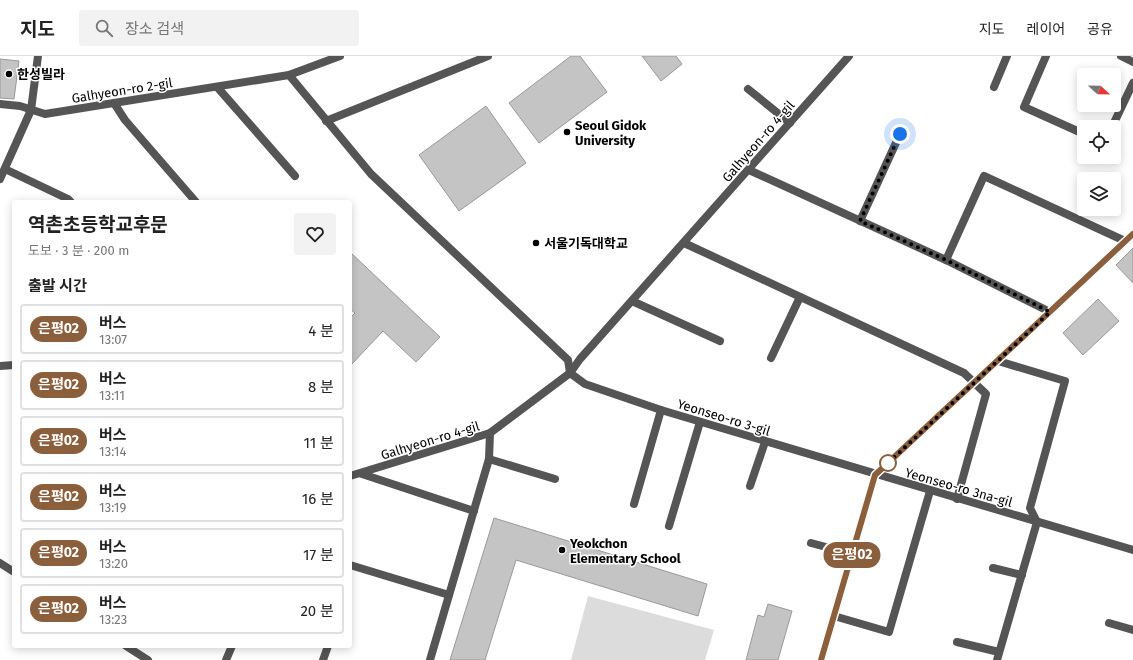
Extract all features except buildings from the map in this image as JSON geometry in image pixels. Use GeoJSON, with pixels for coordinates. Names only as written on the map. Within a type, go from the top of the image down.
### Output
{"type":"FeatureCollection","features":[{"type":"Feature","properties":{"kind":"street"},"geometry":{"type":"LineString","coordinates":[[0,179],[31,110],[38,56]]}},
{"type":"Feature","properties":{"kind":"street","name":"Galhyeon-ro 2-gil"},"geometry":{"type":"LineString","coordinates":[[0,104],[45,114],[218,88],[289,75],[340,56]]}},
{"type":"Feature","properties":{"kind":"street"},"geometry":{"type":"LineString","coordinates":[[326,121],[488,56]]}},
{"type":"Feature","properties":{"kind":"street","name":"Galhyeon-ro 4-gil"},"geometry":{"type":"LineString","coordinates":[[352,476],[362,474],[490,433],[570,373],[580,359],[849,56]]}},
{"type":"Feature","properties":{"kind":"street"},"geometry":{"type":"LineString","coordinates":[[994,87],[1007,56]]}},
{"type":"Feature","properties":{"kind":"street"},"geometry":{"type":"LineString","coordinates":[[1046,56],[1024,107],[1077,131]]}},
{"type":"Feature","properties":{"kind":"street"},"geometry":{"type":"LineString","coordinates":[[1121,56],[1133,62]]}},
{"type":"Feature","properties":{"kind":"street"},"geometry":{"type":"LineString","coordinates":[[289,75],[371,174],[568,360],[570,373]]}},
{"type":"Feature","properties":{"kind":"street"},"geometry":{"type":"LineString","coordinates":[[1115,120],[1133,83]]}},
{"type":"Feature","properties":{"kind":"street"},"geometry":{"type":"LineString","coordinates":[[218,88],[295,176]]}},
{"type":"Feature","properties":{"kind":"street"},"geometry":{"type":"LineString","coordinates":[[748,89],[790,123]]}},
{"type":"Feature","properties":{"kind":"street"},"geometry":{"type":"LineString","coordinates":[[114,103],[125,120],[194,200]]}},
{"type":"Feature","properties":{"kind":"street"},"geometry":{"type":"LineString","coordinates":[[860,221],[900,134]]}},
{"type":"Feature","properties":{"kind":"street"},"geometry":{"type":"LineString","coordinates":[[5,169],[69,200]]}},
{"type":"Feature","properties":{"kind":"street"},"geometry":{"type":"LineString","coordinates":[[749,170],[946,260],[1050,312]]}},
{"type":"Feature","properties":{"kind":"street"},"geometry":{"type":"LineString","coordinates":[[946,260],[984,176],[1125,241]]}},
{"type":"Feature","properties":{"kind":"street"},"geometry":{"type":"LineString","coordinates":[[821,660],[875,475],[1133,234]]}},
{"type":"Feature","properties":{"kind":"street"},"geometry":{"type":"LineString","coordinates":[[684,243],[964,374],[974,382],[986,394],[957,499]]}},
{"type":"Feature","properties":{"kind":"street"},"geometry":{"type":"LineString","coordinates":[[771,358],[800,297]]}},
{"type":"Feature","properties":{"kind":"street"},"geometry":{"type":"LineString","coordinates":[[632,301],[720,340]]}},
{"type":"Feature","properties":{"kind":"street"},"geometry":{"type":"LineString","coordinates":[[957,642],[998,656],[1037,522],[1030,508],[1065,381],[998,360]]}},
{"type":"Feature","properties":{"kind":"street"},"geometry":{"type":"LineString","coordinates":[[0,366],[12,365]]}},
{"type":"Feature","properties":{"kind":"street","name":"Yeonseo-ro 3-gil"},"geometry":{"type":"LineString","coordinates":[[570,373],[585,384],[660,410],[875,475]]}},
{"type":"Feature","properties":{"kind":"street"},"geometry":{"type":"LineString","coordinates":[[634,504],[660,410]]}},
{"type":"Feature","properties":{"kind":"street"},"geometry":{"type":"LineString","coordinates":[[669,526],[700,422]]}},
{"type":"Feature","properties":{"kind":"street"},"geometry":{"type":"LineString","coordinates":[[430,660],[489,459],[490,433]]}},
{"type":"Feature","properties":{"kind":"street"},"geometry":{"type":"LineString","coordinates":[[750,486],[765,442]]}},
{"type":"Feature","properties":{"kind":"street"},"geometry":{"type":"LineString","coordinates":[[489,459],[555,479]]}},
{"type":"Feature","properties":{"kind":"street"},"geometry":{"type":"LineString","coordinates":[[362,474],[474,511]]}},
{"type":"Feature","properties":{"kind":"street","name":"Yeonseo-ro 3na-gil"},"geometry":{"type":"LineString","coordinates":[[875,475],[1133,550]]}},
{"type":"Feature","properties":{"kind":"street"},"geometry":{"type":"LineString","coordinates":[[834,616],[889,632],[930,491]]}},
{"type":"Feature","properties":{"kind":"street"},"geometry":{"type":"LineString","coordinates":[[811,543],[852,554]]}},
{"type":"Feature","properties":{"kind":"street"},"geometry":{"type":"LineString","coordinates":[[0,563],[12,571]]}},
{"type":"Feature","properties":{"kind":"street"},"geometry":{"type":"LineString","coordinates":[[352,566],[449,595]]}},
{"type":"Feature","properties":{"kind":"street"},"geometry":{"type":"LineString","coordinates":[[993,568],[1022,575]]}},
{"type":"Feature","properties":{"kind":"street"},"geometry":{"type":"LineString","coordinates":[[1109,623],[1133,630]]}},
{"type":"Feature","properties":{"kind":"street"},"geometry":{"type":"LineString","coordinates":[[129,648],[148,660]]}},
{"type":"Feature","properties":{"kind":"street"},"geometry":{"type":"LineString","coordinates":[[226,660],[231,648]]}},
{"type":"Feature","properties":{"kind":"street"},"geometry":{"type":"LineString","coordinates":[[323,660],[327,648]]}},
{"type":"Feature","properties":{"kind":"shaded area"},"geometry":{"type":"Polygon","coordinates":[[[588,596],[714,630],[705,660],[571,660],[588,596]]]}},
{"type":"Feature","properties":{"kind":"bus line","name":"은평02"},"geometry":{"type":"LineString","coordinates":[[821,660],[875,475],[1133,234]]}},
{"type":"Feature","properties":{"kind":"place","name":"한성빌라"},"geometry":{"type":"Point","coordinates":[9,74]}},
{"type":"Feature","properties":{"kind":"place","name":"Seoul Gidok University"},"geometry":{"type":"Point","coordinates":[567,132]}},
{"type":"Feature","properties":{"kind":"place","name":"서울기독대학교"},"geometry":{"type":"Point","coordinates":[536,243]}},
{"type":"Feature","properties":{"kind":"place","name":"Yeokchon Elementary School"},"geometry":{"type":"Point","coordinates":[562,550]}},
{"type":"Feature","properties":{"kind":"route"},"geometry":{"type":"LineString","coordinates":[[888,463],[886,465],[1050,312],[946,260],[860,221],[900,134]]}}]}
